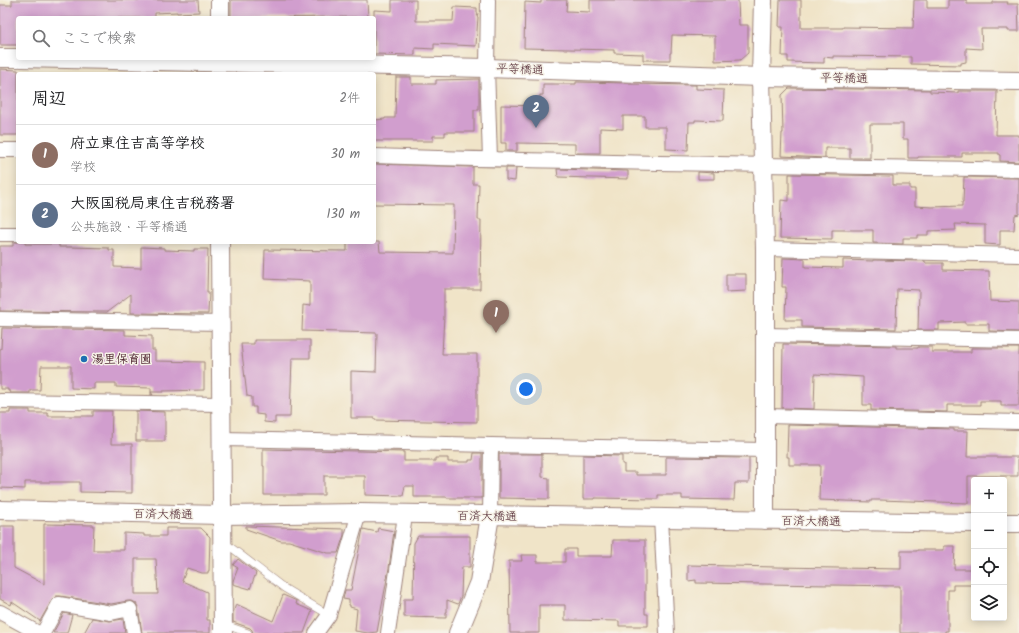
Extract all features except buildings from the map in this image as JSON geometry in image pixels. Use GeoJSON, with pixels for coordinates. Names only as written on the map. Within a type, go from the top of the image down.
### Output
{"type":"FeatureCollection","features":[{"type":"Feature","properties":{"kind":"street"},"geometry":{"type":"LineString","coordinates":[[220,0],[220,16]]}},
{"type":"Feature","properties":{"kind":"street"},"geometry":{"type":"LineString","coordinates":[[488,0],[487,68],[490,160]]}},
{"type":"Feature","properties":{"kind":"street"},"geometry":{"type":"LineString","coordinates":[[763,0],[761,77],[765,249],[765,520]]}},
{"type":"Feature","properties":{"kind":"street"},"geometry":{"type":"LineString","coordinates":[[0,58],[16,58]]}},
{"type":"Feature","properties":{"kind":"street","name":"平等橋通"},"geometry":{"type":"LineString","coordinates":[[79,60],[220,65],[487,68],[761,77],[1019,81]]}},
{"type":"Feature","properties":{"kind":"street"},"geometry":{"type":"LineString","coordinates":[[0,150],[16,150]]}},
{"type":"Feature","properties":{"kind":"street"},"geometry":{"type":"LineString","coordinates":[[376,156],[664,164],[764,164],[1019,170]]}},
{"type":"Feature","properties":{"kind":"street"},"geometry":{"type":"LineString","coordinates":[[0,234],[16,234]]}},
{"type":"Feature","properties":{"kind":"street"},"geometry":{"type":"LineString","coordinates":[[220,244],[223,628]]}},
{"type":"Feature","properties":{"kind":"street"},"geometry":{"type":"LineString","coordinates":[[765,249],[1019,255]]}},
{"type":"Feature","properties":{"kind":"street"},"geometry":{"type":"LineString","coordinates":[[0,319],[221,323]]}},
{"type":"Feature","properties":{"kind":"street"},"geometry":{"type":"LineString","coordinates":[[765,335],[1019,340]]}},
{"type":"Feature","properties":{"kind":"street"},"geometry":{"type":"LineString","coordinates":[[0,401],[221,404]]}},
{"type":"Feature","properties":{"kind":"street"},"geometry":{"type":"LineString","coordinates":[[765,416],[1019,422]]}},
{"type":"Feature","properties":{"kind":"street"},"geometry":{"type":"LineString","coordinates":[[222,438],[765,450]]}},
{"type":"Feature","properties":{"kind":"street"},"geometry":{"type":"LineString","coordinates":[[458,633],[479,582],[490,516],[491,445]]}},
{"type":"Feature","properties":{"kind":"street","name":"百済大橋通"},"geometry":{"type":"LineString","coordinates":[[0,510],[221,515],[359,513],[405,515],[971,523]]}},
{"type":"Feature","properties":{"kind":"street"},"geometry":{"type":"LineString","coordinates":[[321,631],[329,615],[359,513]]}},
{"type":"Feature","properties":{"kind":"street"},"geometry":{"type":"LineString","coordinates":[[388,633],[405,515]]}},
{"type":"Feature","properties":{"kind":"street"},"geometry":{"type":"LineString","coordinates":[[661,518],[667,633]]}},
{"type":"Feature","properties":{"kind":"street"},"geometry":{"type":"LineString","coordinates":[[1007,523],[1019,523]]}},
{"type":"Feature","properties":{"kind":"street"},"geometry":{"type":"LineString","coordinates":[[43,633],[59,604],[112,613],[130,609],[134,633]]}},
{"type":"Feature","properties":{"kind":"street"},"geometry":{"type":"LineString","coordinates":[[0,612],[38,633]]}},
{"type":"Feature","properties":{"kind":"lane"},"geometry":{"type":"LineString","coordinates":[[222,541],[284,588],[329,615]]}},
{"type":"Feature","properties":{"kind":"lane"},"geometry":{"type":"LineString","coordinates":[[223,628],[248,633]]}},
{"type":"Feature","properties":{"kind":"place","name":"大阪国税局東住吉税務署"},"geometry":{"type":"Point","coordinates":[536,128]}},
{"type":"Feature","properties":{"kind":"place","name":"府立東住吉高等学校"},"geometry":{"type":"Point","coordinates":[496,333]}},
{"type":"Feature","properties":{"kind":"place","name":"湯里保育園"},"geometry":{"type":"Point","coordinates":[84,359]}}]}
